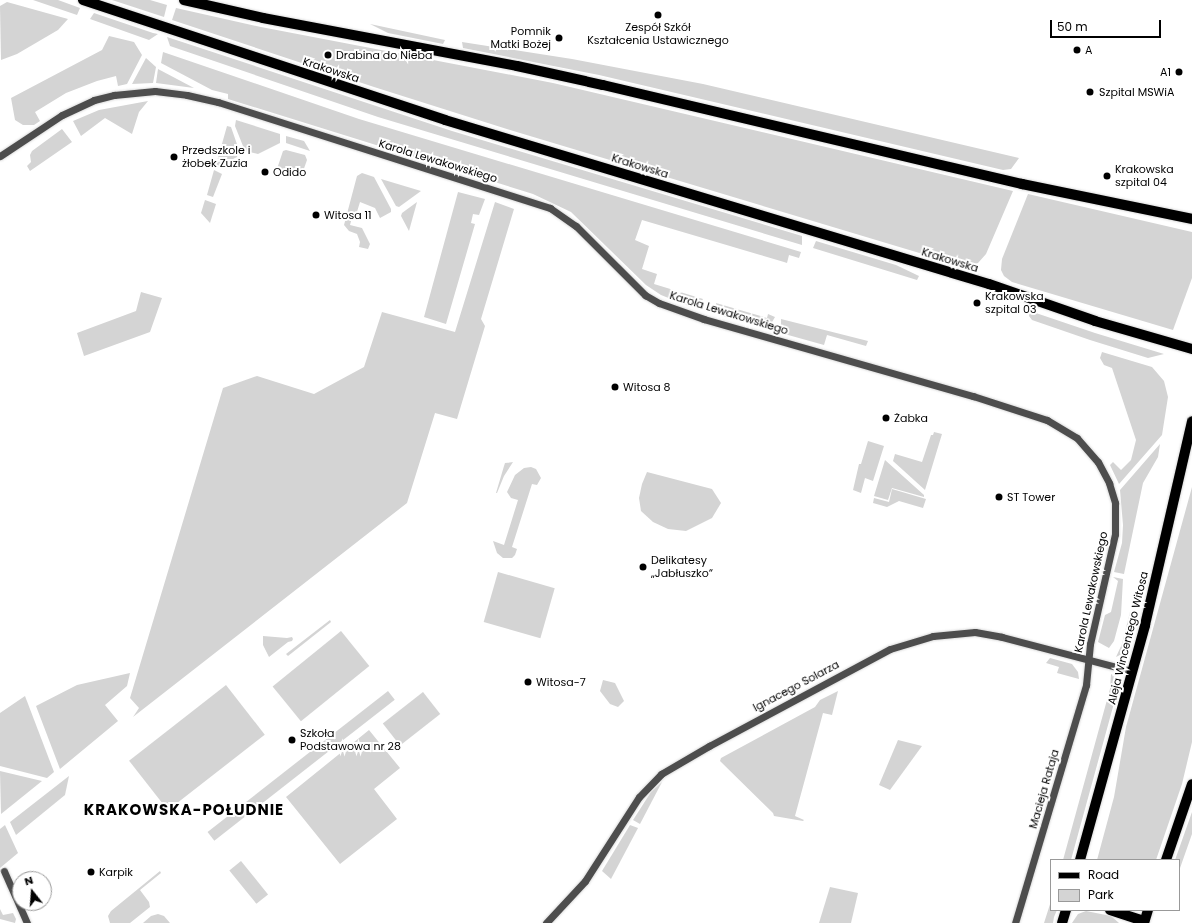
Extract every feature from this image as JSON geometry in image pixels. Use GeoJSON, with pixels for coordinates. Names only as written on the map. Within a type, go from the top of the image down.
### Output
{"type":"FeatureCollection","features":[{"type":"Feature","properties":{"kind":"main road","name":"Krakowska"},"geometry":{"type":"LineString","coordinates":[[83,0],[445,120],[989,284],[1095,320],[1192,349]]}},
{"type":"Feature","properties":{"kind":"main road"},"geometry":{"type":"LineString","coordinates":[[184,0],[271,19],[574,79],[1022,184],[1192,219]]}},
{"type":"Feature","properties":{"kind":"main road","name":"Aleja Wincentego Witosa"},"geometry":{"type":"LineString","coordinates":[[1080,859],[1146,618],[1192,421]]}},
{"type":"Feature","properties":{"kind":"main road"},"geometry":{"type":"LineString","coordinates":[[1166,859],[1192,784]]}},
{"type":"Feature","properties":{"kind":"main road"},"geometry":{"type":"LineString","coordinates":[[1062,923],[1066,911]]}},
{"type":"Feature","properties":{"kind":"main road"},"geometry":{"type":"LineString","coordinates":[[1113,911],[1144,922],[1148,911]]}},
{"type":"Feature","properties":{"kind":"street","name":"Karola Lewakowskiego"},"geometry":{"type":"LineString","coordinates":[[0,156],[62,115],[94,100],[114,95],[155,91],[187,95],[218,102],[550,208],[576,226],[645,295],[659,303],[704,319],[973,396],[1057,425],[1077,438],[1092,453],[1104,472],[1114,503],[1116,522],[1113,547],[1088,660]]}},
{"type":"Feature","properties":{"kind":"street","name":"Ignacego Solarza"},"geometry":{"type":"LineString","coordinates":[[546,923],[585,881],[639,797],[661,774],[709,746],[890,649],[921,638],[948,633],[975,632],[1002,637],[1132,671]]}},
{"type":"Feature","properties":{"kind":"street","name":"Macieja Rataja"},"geometry":{"type":"LineString","coordinates":[[1015,923],[1086,685],[1088,660]]}},
{"type":"Feature","properties":{"kind":"street"},"geometry":{"type":"LineString","coordinates":[[4,871],[27,923]]}},
{"type":"Feature","properties":{"kind":"green space"},"geometry":{"type":"Polygon","coordinates":[[[33,0],[58,0],[80,8],[77,15],[33,0]]]}},
{"type":"Feature","properties":{"kind":"green space"},"geometry":{"type":"Polygon","coordinates":[[[112,0],[150,0],[167,5],[164,17],[112,0]]]}},
{"type":"Feature","properties":{"kind":"green space"},"geometry":{"type":"Polygon","coordinates":[[[7,2],[68,19],[58,30],[17,54],[1,60],[0,6],[7,2]]]}},
{"type":"Feature","properties":{"kind":"green space"},"geometry":{"type":"Polygon","coordinates":[[[176,8],[261,27],[553,83],[1013,191],[986,254],[978,263],[966,267],[510,130],[374,87],[172,20],[176,8]]]}},
{"type":"Feature","properties":{"kind":"green space"},"geometry":{"type":"Polygon","coordinates":[[[94,13],[158,34],[149,40],[90,19],[94,13]]]}},
{"type":"Feature","properties":{"kind":"green space"},"geometry":{"type":"Polygon","coordinates":[[[370,24],[445,40],[443,44],[388,33],[370,24]]]}},
{"type":"Feature","properties":{"kind":"green space"},"geometry":{"type":"Polygon","coordinates":[[[109,36],[134,42],[142,55],[127,84],[118,86],[116,76],[97,81],[66,93],[35,112],[40,121],[34,125],[23,125],[15,120],[11,98],[102,50],[109,36]]]}},
{"type":"Feature","properties":{"kind":"green space"},"geometry":{"type":"Polygon","coordinates":[[[167,37],[452,131],[802,236],[802,245],[378,117],[170,46],[167,37]]]}},
{"type":"Feature","properties":{"kind":"green space"},"geometry":{"type":"Polygon","coordinates":[[[462,42],[572,59],[703,84],[1019,158],[1011,169],[1003,170],[599,75],[463,48],[462,42]]]}},
{"type":"Feature","properties":{"kind":"green space"},"geometry":{"type":"Polygon","coordinates":[[[163,52],[359,119],[801,252],[799,258],[789,255],[787,263],[642,220],[635,240],[649,246],[642,269],[657,274],[654,284],[703,299],[700,305],[691,307],[661,295],[646,285],[571,212],[533,194],[228,99],[228,94],[212,90],[161,63],[163,52]]]}},
{"type":"Feature","properties":{"kind":"green space"},"geometry":{"type":"Polygon","coordinates":[[[146,58],[156,67],[153,83],[132,84],[146,58]]]}},
{"type":"Feature","properties":{"kind":"green space"},"geometry":{"type":"Polygon","coordinates":[[[158,69],[194,88],[156,83],[158,69]]]}},
{"type":"Feature","properties":{"kind":"green space"},"geometry":{"type":"Polygon","coordinates":[[[148,101],[139,112],[132,134],[105,118],[81,136],[73,121],[99,110],[148,101]]]}},
{"type":"Feature","properties":{"kind":"green space"},"geometry":{"type":"Polygon","coordinates":[[[236,120],[280,134],[280,143],[258,154],[245,151],[235,126],[236,120]]]}},
{"type":"Feature","properties":{"kind":"green space"},"geometry":{"type":"Polygon","coordinates":[[[227,126],[231,127],[239,150],[237,157],[223,164],[222,167],[216,165],[227,126]]]}},
{"type":"Feature","properties":{"kind":"green space"},"geometry":{"type":"Polygon","coordinates":[[[62,129],[72,142],[30,171],[27,166],[31,162],[30,155],[32,151],[62,129]]]}},
{"type":"Feature","properties":{"kind":"green space"},"geometry":{"type":"Polygon","coordinates":[[[286,136],[304,141],[310,151],[286,143],[286,136]]]}},
{"type":"Feature","properties":{"kind":"green space"},"geometry":{"type":"Polygon","coordinates":[[[286,150],[305,155],[307,160],[301,177],[277,169],[283,151],[286,150]]]}},
{"type":"Feature","properties":{"kind":"green space"},"geometry":{"type":"Polygon","coordinates":[[[214,170],[222,174],[213,197],[207,195],[214,170]]]}},
{"type":"Feature","properties":{"kind":"green space"},"geometry":{"type":"Polygon","coordinates":[[[362,173],[374,177],[391,209],[391,212],[380,218],[375,208],[360,202],[356,215],[353,214],[350,225],[362,228],[370,244],[368,249],[359,247],[360,242],[357,234],[349,231],[344,225],[357,176],[362,173]]]}},
{"type":"Feature","properties":{"kind":"green space"},"geometry":{"type":"Polygon","coordinates":[[[381,179],[421,191],[399,207],[396,206],[381,179]]]}},
{"type":"Feature","properties":{"kind":"green space"},"geometry":{"type":"Polygon","coordinates":[[[458,192],[485,199],[479,215],[473,214],[471,223],[475,224],[446,324],[424,317],[458,192]]]}},
{"type":"Feature","properties":{"kind":"green space"},"geometry":{"type":"Polygon","coordinates":[[[1028,194],[1192,232],[1192,278],[1173,330],[1012,282],[1004,276],[1001,270],[1002,259],[1028,194]]]}},
{"type":"Feature","properties":{"kind":"green space"},"geometry":{"type":"Polygon","coordinates":[[[205,200],[216,204],[210,223],[201,213],[205,200]]]}},
{"type":"Feature","properties":{"kind":"green space"},"geometry":{"type":"Polygon","coordinates":[[[417,202],[409,231],[401,216],[402,213],[417,202]]]}},
{"type":"Feature","properties":{"kind":"green space"},"geometry":{"type":"Polygon","coordinates":[[[495,202],[514,209],[481,319],[485,326],[457,419],[435,413],[407,503],[133,717],[139,708],[130,698],[223,388],[257,376],[314,394],[364,367],[382,312],[455,332],[495,202]]]}},
{"type":"Feature","properties":{"kind":"green space"},"geometry":{"type":"Polygon","coordinates":[[[816,241],[896,265],[919,276],[917,280],[813,248],[816,241]]]}},
{"type":"Feature","properties":{"kind":"green space"},"geometry":{"type":"Polygon","coordinates":[[[141,292],[162,298],[150,332],[84,356],[77,333],[136,311],[141,292]]]}},
{"type":"Feature","properties":{"kind":"green space"},"geometry":{"type":"Polygon","coordinates":[[[716,303],[767,318],[768,314],[775,317],[768,329],[722,316],[717,309],[716,303]]]}},
{"type":"Feature","properties":{"kind":"green space"},"geometry":{"type":"Polygon","coordinates":[[[1030,311],[1164,354],[1148,358],[1090,340],[1032,320],[1029,316],[1030,311]]]}},
{"type":"Feature","properties":{"kind":"green space"},"geometry":{"type":"Polygon","coordinates":[[[781,319],[868,341],[866,346],[827,335],[824,345],[781,333],[781,319]]]}},
{"type":"Feature","properties":{"kind":"green space"},"geometry":{"type":"Polygon","coordinates":[[[1102,352],[1152,367],[1164,381],[1168,397],[1162,435],[1119,484],[1110,465],[1113,462],[1121,470],[1131,460],[1136,440],[1112,368],[1104,365],[1100,358],[1102,352]]]}},
{"type":"Feature","properties":{"kind":"green space"},"geometry":{"type":"Polygon","coordinates":[[[934,432],[942,434],[925,490],[893,461],[895,454],[922,462],[931,435],[933,435],[934,432]]]}},
{"type":"Feature","properties":{"kind":"green space"},"geometry":{"type":"Polygon","coordinates":[[[868,441],[884,446],[873,481],[865,478],[861,493],[853,490],[859,464],[861,464],[868,441]]]}},
{"type":"Feature","properties":{"kind":"green space"},"geometry":{"type":"Polygon","coordinates":[[[1160,444],[1158,457],[1143,483],[1124,574],[1114,572],[1122,543],[1123,525],[1120,490],[1160,444]]]}},
{"type":"Feature","properties":{"kind":"green space"},"geometry":{"type":"Polygon","coordinates":[[[885,460],[924,495],[924,497],[892,488],[888,500],[874,496],[885,460]]]}},
{"type":"Feature","properties":{"kind":"green space"},"geometry":{"type":"Polygon","coordinates":[[[513,462],[504,476],[496,493],[505,463],[513,462]]]}},
{"type":"Feature","properties":{"kind":"green space"},"geometry":{"type":"Polygon","coordinates":[[[531,467],[536,469],[541,478],[537,485],[532,484],[512,547],[517,549],[515,555],[512,558],[503,558],[497,553],[493,541],[504,545],[518,500],[511,498],[507,492],[515,475],[524,468],[531,467]]]}},
{"type":"Feature","properties":{"kind":"green space"},"geometry":{"type":"Polygon","coordinates":[[[647,472],[712,489],[721,503],[712,518],[686,531],[668,529],[653,522],[641,511],[639,498],[642,484],[647,472]]]}},
{"type":"Feature","properties":{"kind":"green space"},"geometry":{"type":"Polygon","coordinates":[[[1192,487],[1192,742],[1182,784],[1156,859],[1097,859],[1114,797],[1126,727],[1192,487]]]}},
{"type":"Feature","properties":{"kind":"green space"},"geometry":{"type":"Polygon","coordinates":[[[892,489],[926,499],[923,508],[899,501],[887,507],[873,503],[874,498],[889,502],[892,489]]]}},
{"type":"Feature","properties":{"kind":"green space"},"geometry":{"type":"Polygon","coordinates":[[[498,572],[555,588],[540,638],[484,622],[498,572]]]}},
{"type":"Feature","properties":{"kind":"green space"},"geometry":{"type":"Polygon","coordinates":[[[1113,577],[1123,579],[1121,615],[1114,641],[1109,648],[1098,642],[1105,615],[1111,612],[1118,581],[1113,577]]]}},
{"type":"Feature","properties":{"kind":"green space"},"geometry":{"type":"Polygon","coordinates":[[[1130,612],[1133,612],[1133,625],[1130,646],[1122,654],[1116,657],[1122,644],[1130,612]]]}},
{"type":"Feature","properties":{"kind":"green space"},"geometry":{"type":"Polygon","coordinates":[[[330,620],[331,622],[288,656],[286,654],[330,620]]]}},
{"type":"Feature","properties":{"kind":"green space"},"geometry":{"type":"Polygon","coordinates":[[[341,631],[369,666],[301,721],[273,686],[341,631]]]}},
{"type":"Feature","properties":{"kind":"green space"},"geometry":{"type":"Polygon","coordinates":[[[263,636],[292,637],[293,639],[269,657],[263,645],[263,636]]]}},
{"type":"Feature","properties":{"kind":"green space"},"geometry":{"type":"Polygon","coordinates":[[[1050,658],[1072,664],[1078,672],[1079,679],[1057,673],[1059,667],[1046,663],[1050,658]]]}},
{"type":"Feature","properties":{"kind":"green space"},"geometry":{"type":"Polygon","coordinates":[[[130,673],[127,686],[105,705],[118,721],[60,769],[36,706],[77,685],[130,673]]]}},
{"type":"Feature","properties":{"kind":"green space"},"geometry":{"type":"Polygon","coordinates":[[[1111,674],[1116,677],[1119,685],[1071,859],[1063,859],[1110,689],[1111,674]]]}},
{"type":"Feature","properties":{"kind":"green space"},"geometry":{"type":"Polygon","coordinates":[[[603,680],[615,683],[624,701],[618,707],[610,704],[600,691],[603,680]]]}},
{"type":"Feature","properties":{"kind":"green space"},"geometry":{"type":"Polygon","coordinates":[[[226,685],[265,735],[168,810],[129,761],[226,685]]]}},
{"type":"Feature","properties":{"kind":"green space"},"geometry":{"type":"Polygon","coordinates":[[[388,691],[395,700],[214,841],[208,832],[388,691]]]}},
{"type":"Feature","properties":{"kind":"green space"},"geometry":{"type":"Polygon","coordinates":[[[838,691],[832,715],[823,713],[795,816],[804,820],[774,816],[773,813],[720,761],[721,758],[815,707],[820,700],[838,691]]]}},
{"type":"Feature","properties":{"kind":"green space"},"geometry":{"type":"Polygon","coordinates":[[[423,692],[440,714],[400,745],[383,723],[423,692]]]}},
{"type":"Feature","properties":{"kind":"green space"},"geometry":{"type":"Polygon","coordinates":[[[25,696],[54,772],[47,778],[0,766],[0,713],[25,696]]]}},
{"type":"Feature","properties":{"kind":"green space"},"geometry":{"type":"Polygon","coordinates":[[[369,730],[400,768],[374,789],[397,819],[340,864],[286,797],[369,730]]]}},
{"type":"Feature","properties":{"kind":"green space"},"geometry":{"type":"Polygon","coordinates":[[[898,740],[922,746],[890,790],[879,785],[898,740]]]}},
{"type":"Feature","properties":{"kind":"green space"},"geometry":{"type":"Polygon","coordinates":[[[0,771],[42,781],[1,814],[0,771]]]}},
{"type":"Feature","properties":{"kind":"green space"},"geometry":{"type":"Polygon","coordinates":[[[69,776],[65,795],[16,835],[10,822],[69,776]]]}},
{"type":"Feature","properties":{"kind":"green space"},"geometry":{"type":"Polygon","coordinates":[[[662,782],[640,824],[633,820],[651,792],[662,782]]]}},
{"type":"Feature","properties":{"kind":"green space"},"geometry":{"type":"Polygon","coordinates":[[[1192,812],[1192,834],[1180,868],[1180,859],[1175,859],[1192,812]]]}},
{"type":"Feature","properties":{"kind":"green space"},"geometry":{"type":"Polygon","coordinates":[[[5,825],[18,853],[0,868],[0,829],[5,825]]]}},
{"type":"Feature","properties":{"kind":"green space"},"geometry":{"type":"Polygon","coordinates":[[[630,825],[638,828],[611,879],[602,871],[630,825]]]}},
{"type":"Feature","properties":{"kind":"green space"},"geometry":{"type":"Polygon","coordinates":[[[241,861],[268,894],[256,904],[229,870],[241,861]]]}},
{"type":"Feature","properties":{"kind":"green space"},"geometry":{"type":"Polygon","coordinates":[[[160,871],[161,873],[140,890],[149,902],[150,907],[130,923],[110,923],[108,916],[111,911],[160,871]]]}},
{"type":"Feature","properties":{"kind":"green space"},"geometry":{"type":"Polygon","coordinates":[[[830,887],[858,893],[851,923],[819,923],[830,887]]]}},
{"type":"Feature","properties":{"kind":"green space"},"geometry":{"type":"Polygon","coordinates":[[[1050,904],[1050,911],[1057,911],[1053,923],[1044,923],[1050,904]]]}},
{"type":"Feature","properties":{"kind":"green space"},"geometry":{"type":"Polygon","coordinates":[[[0,909],[3,915],[13,913],[16,919],[15,923],[0,919],[0,909]]]}},
{"type":"Feature","properties":{"kind":"green space"},"geometry":{"type":"Polygon","coordinates":[[[1086,911],[1111,916],[1119,923],[1072,923],[1078,914],[1086,911]]]}},
{"type":"Feature","properties":{"kind":"green space"},"geometry":{"type":"Polygon","coordinates":[[[158,914],[164,916],[170,923],[143,923],[151,916],[158,914]]]}},
{"type":"Feature","properties":{"kind":"place","name":"Zespół Szkół Kształcenia Ustawicznego"},"geometry":{"type":"Point","coordinates":[658,15]}},
{"type":"Feature","properties":{"kind":"place","name":"Pomnik Matki Bożej"},"geometry":{"type":"Point","coordinates":[559,38]}},
{"type":"Feature","properties":{"kind":"place","name":"A"},"geometry":{"type":"Point","coordinates":[1077,50]}},
{"type":"Feature","properties":{"kind":"place","name":"Drabina do Nieba"},"geometry":{"type":"Point","coordinates":[328,55]}},
{"type":"Feature","properties":{"kind":"place","name":"A1"},"geometry":{"type":"Point","coordinates":[1179,72]}},
{"type":"Feature","properties":{"kind":"place","name":"Szpital MSWiA"},"geometry":{"type":"Point","coordinates":[1090,92]}},
{"type":"Feature","properties":{"kind":"place","name":"Przedszkole i żłobek Zuzia"},"geometry":{"type":"Point","coordinates":[174,157]}},
{"type":"Feature","properties":{"kind":"place","name":"Odido"},"geometry":{"type":"Point","coordinates":[265,172]}},
{"type":"Feature","properties":{"kind":"place","name":"Krakowska szpital 04"},"geometry":{"type":"Point","coordinates":[1107,176]}},
{"type":"Feature","properties":{"kind":"place","name":"Witosa 11"},"geometry":{"type":"Point","coordinates":[316,215]}},
{"type":"Feature","properties":{"kind":"place","name":"Krakowska szpital 03"},"geometry":{"type":"Point","coordinates":[977,303]}},
{"type":"Feature","properties":{"kind":"place","name":"Witosa 8"},"geometry":{"type":"Point","coordinates":[615,387]}},
{"type":"Feature","properties":{"kind":"place","name":"Żabka"},"geometry":{"type":"Point","coordinates":[886,418]}},
{"type":"Feature","properties":{"kind":"place","name":"ST Tower"},"geometry":{"type":"Point","coordinates":[999,497]}},
{"type":"Feature","properties":{"kind":"place","name":"Delikatesy „Jabłuszko“"},"geometry":{"type":"Point","coordinates":[643,567]}},
{"type":"Feature","properties":{"kind":"place","name":"Witosa-7"},"geometry":{"type":"Point","coordinates":[528,682]}},
{"type":"Feature","properties":{"kind":"place","name":"Szkoła Podstawowa nr 28"},"geometry":{"type":"Point","coordinates":[292,740]}},
{"type":"Feature","properties":{"kind":"place","name":"Karpik"},"geometry":{"type":"Point","coordinates":[91,872]}},
{"type":"Feature","properties":{"kind":"district","name":"KRAKOWSKA-POŁUDNIE"},"geometry":{"type":"Point","coordinates":[184,810]}}]}
